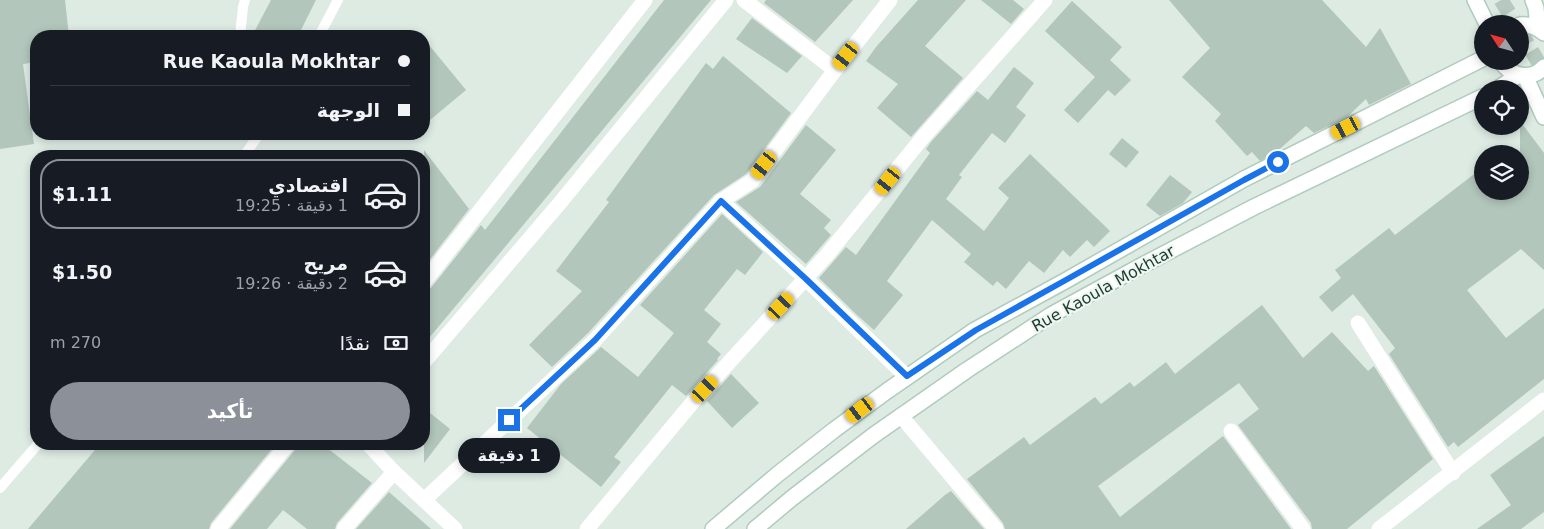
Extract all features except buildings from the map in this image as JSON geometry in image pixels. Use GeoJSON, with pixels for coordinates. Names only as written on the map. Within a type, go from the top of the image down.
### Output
{"type":"FeatureCollection","features":[{"type":"Feature","properties":{"kind":"street"},"geometry":{"type":"LineString","coordinates":[[430,274],[645,0]]}},
{"type":"Feature","properties":{"kind":"street"},"geometry":{"type":"LineString","coordinates":[[430,355],[559,204],[726,0]]}},
{"type":"Feature","properties":{"kind":"street"},"geometry":{"type":"LineString","coordinates":[[744,0],[835,70]]}},
{"type":"Feature","properties":{"kind":"street"},"geometry":{"type":"LineString","coordinates":[[424,500],[595,340],[721,201],[752,181],[890,0]]}},
{"type":"Feature","properties":{"kind":"street"},"geometry":{"type":"LineString","coordinates":[[586,529],[692,403],[806,279],[924,136],[1045,0]]}},
{"type":"Feature","properties":{"kind":"street"},"geometry":{"type":"LineString","coordinates":[[1475,0],[1482,15]]}},
{"type":"Feature","properties":{"kind":"street"},"geometry":{"type":"LineString","coordinates":[[1533,0],[1541,31]]}},
{"type":"Feature","properties":{"kind":"street"},"geometry":{"type":"LineString","coordinates":[[1529,25],[1541,31]]}},
{"type":"Feature","properties":{"kind":"street","name":"Rue Kaoula Mokhtar"},"geometry":{"type":"LineString","coordinates":[[713,529],[784,468],[907,376],[976,330],[1244,180],[1474,63]]}},
{"type":"Feature","properties":{"kind":"street"},"geometry":{"type":"LineString","coordinates":[[1514,80],[1522,76],[1534,74],[1544,66]]}},
{"type":"Feature","properties":{"kind":"street"},"geometry":{"type":"LineString","coordinates":[[1509,70],[1522,76],[1544,118]]}},
{"type":"Feature","properties":{"kind":"street","name":"Rue Kaoula Mokhtar"},"geometry":{"type":"LineString","coordinates":[[755,529],[825,472],[901,416],[990,354],[1077,300],[1254,207],[1474,101]]}},
{"type":"Feature","properties":{"kind":"street"},"geometry":{"type":"LineString","coordinates":[[721,201],[907,376]]}},
{"type":"Feature","properties":{"kind":"street"},"geometry":{"type":"LineString","coordinates":[[1358,323],[1453,473]]}},
{"type":"Feature","properties":{"kind":"street"},"geometry":{"type":"LineString","coordinates":[[1379,529],[1544,400]]}},
{"type":"Feature","properties":{"kind":"street"},"geometry":{"type":"LineString","coordinates":[[901,416],[996,529]]}},
{"type":"Feature","properties":{"kind":"street"},"geometry":{"type":"LineString","coordinates":[[1231,431],[1303,529]]}},
{"type":"Feature","properties":{"kind":"street"},"geometry":{"type":"LineString","coordinates":[[218,529],[283,450]]}},
{"type":"Feature","properties":{"kind":"street"},"geometry":{"type":"LineString","coordinates":[[374,450],[454,529]]}},
{"type":"Feature","properties":{"kind":"street"},"geometry":{"type":"LineString","coordinates":[[344,529],[394,472]]}},
{"type":"Feature","properties":{"kind":"lane"},"geometry":{"type":"LineString","coordinates":[[241,30],[245,0]]}},
{"type":"Feature","properties":{"kind":"lane"},"geometry":{"type":"LineString","coordinates":[[322,30],[338,0]]}},
{"type":"Feature","properties":{"kind":"lane"},"geometry":{"type":"LineString","coordinates":[[0,488],[33,450]]}},
{"type":"Feature","properties":{"kind":"tunnel"},"geometry":{"type":"LineString","coordinates":[[1501,0],[1510,15]]}},
{"type":"Feature","properties":{"kind":"tunnel"},"geometry":{"type":"LineString","coordinates":[[1529,46],[1544,72]]}},
{"type":"Feature","properties":{"kind":"route"},"geometry":{"type":"LineString","coordinates":[[509,420],[595,340],[721,201],[907,376],[976,330],[1278,162]]}}]}
